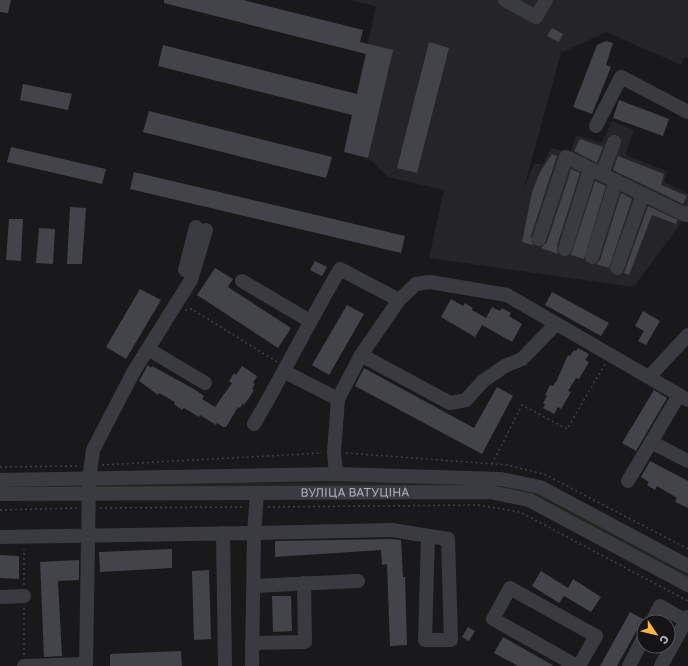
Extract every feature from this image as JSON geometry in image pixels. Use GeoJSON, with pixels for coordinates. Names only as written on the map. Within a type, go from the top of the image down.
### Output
{"type":"FeatureCollection","features":[{"type":"Feature","properties":{"kind":"street"},"geometry":{"type":"LineString","coordinates":[[506,0],[536,17],[546,0]]}},
{"type":"Feature","properties":{"kind":"street"},"geometry":{"type":"LineString","coordinates":[[596,126],[621,77],[688,112]]}},
{"type":"Feature","properties":{"kind":"street"},"geometry":{"type":"LineString","coordinates":[[565,249],[596,172],[614,142]]}},
{"type":"Feature","properties":{"kind":"street"},"geometry":{"type":"LineString","coordinates":[[539,239],[566,157],[686,215],[688,213]]}},
{"type":"Feature","properties":{"kind":"street"},"geometry":{"type":"LineString","coordinates":[[592,257],[616,181]]}},
{"type":"Feature","properties":{"kind":"street"},"geometry":{"type":"LineString","coordinates":[[618,268],[643,194]]}},
{"type":"Feature","properties":{"kind":"street"},"geometry":{"type":"LineString","coordinates":[[24,666],[86,665],[89,480],[93,450],[134,371],[191,280],[201,229]]}},
{"type":"Feature","properties":{"kind":"street"},"geometry":{"type":"LineString","coordinates":[[254,424],[286,369],[310,321],[340,269],[399,300]]}},
{"type":"Feature","properties":{"kind":"street"},"geometry":{"type":"LineString","coordinates":[[242,280],[310,321]]}},
{"type":"Feature","properties":{"kind":"street"},"geometry":{"type":"LineString","coordinates":[[336,474],[334,452],[338,399],[362,355],[399,300],[416,284],[430,282],[507,296],[684,397],[651,442],[628,481]]}},
{"type":"Feature","properties":{"kind":"street"},"geometry":{"type":"LineString","coordinates":[[362,355],[450,403],[466,400],[483,381],[505,366],[522,360],[556,324]]}},
{"type":"Feature","properties":{"kind":"street"},"geometry":{"type":"LineString","coordinates":[[649,377],[688,335]]}},
{"type":"Feature","properties":{"kind":"street"},"geometry":{"type":"LineString","coordinates":[[148,350],[205,383]]}},
{"type":"Feature","properties":{"kind":"street"},"geometry":{"type":"LineString","coordinates":[[286,369],[338,399]]}},
{"type":"Feature","properties":{"kind":"street"},"geometry":{"type":"LineString","coordinates":[[651,442],[688,461]]}},
{"type":"Feature","properties":{"kind":"street","name":"ВУЛІЦА ВАТУЦІНА"},"geometry":{"type":"LineString","coordinates":[[0,480],[89,480],[336,474],[493,478],[540,487],[688,566]]}},
{"type":"Feature","properties":{"kind":"street","name":"ВУЛІЦА ВАТУЦІНА"},"geometry":{"type":"LineString","coordinates":[[0,494],[490,492],[529,500],[688,585]]}},
{"type":"Feature","properties":{"kind":"street"},"geometry":{"type":"LineString","coordinates":[[252,666],[254,533],[257,493]]}},
{"type":"Feature","properties":{"kind":"street"},"geometry":{"type":"LineString","coordinates":[[0,537],[392,530],[428,536],[448,540],[451,640],[425,640],[428,536]]}},
{"type":"Feature","properties":{"kind":"street"},"geometry":{"type":"LineString","coordinates":[[223,533],[225,666]]}},
{"type":"Feature","properties":{"kind":"street"},"geometry":{"type":"LineString","coordinates":[[254,586],[358,581]]}},
{"type":"Feature","properties":{"kind":"street"},"geometry":{"type":"LineString","coordinates":[[252,643],[305,642],[304,584]]}},
{"type":"Feature","properties":{"kind":"street"},"geometry":{"type":"LineString","coordinates":[[510,588],[596,636],[578,666],[493,619],[510,588]]}},
{"type":"Feature","properties":{"kind":"street"},"geometry":{"type":"LineString","coordinates":[[0,597],[24,596]]}},
{"type":"Feature","properties":{"kind":"street"},"geometry":{"type":"LineString","coordinates":[[656,614],[660,606],[675,614]]}},
{"type":"Feature","properties":{"kind":"street"},"geometry":{"type":"LineString","coordinates":[[661,666],[687,620],[676,614]]}},
{"type":"Feature","properties":{"kind":"street"},"geometry":{"type":"LineString","coordinates":[[629,666],[636,652]]}},
{"type":"Feature","properties":{"kind":"path"},"geometry":{"type":"LineString","coordinates":[[172,312],[192,309],[286,369]]}},
{"type":"Feature","properties":{"kind":"path"},"geometry":{"type":"LineString","coordinates":[[492,464],[522,405],[568,429],[611,355]]}},
{"type":"Feature","properties":{"kind":"shaded area"},"geometry":{"type":"Polygon","coordinates":[[[349,0],[688,0],[688,58],[685,57],[681,65],[606,32],[561,53],[523,191],[534,164],[543,164],[551,148],[571,152],[576,135],[602,143],[612,121],[634,130],[625,155],[667,171],[664,182],[688,194],[688,213],[634,287],[429,258],[444,190],[388,177],[368,158],[344,152],[376,6],[349,0]]]}},
{"type":"Feature","properties":{"kind":"shaded area"},"geometry":{"type":"Polygon","coordinates":[[[466,481],[531,490],[688,573],[688,578],[528,494],[0,489],[0,485],[466,481]]]}},
{"type":"Feature","properties":{"kind":"building"},"geometry":{"type":"Polygon","coordinates":[[[0,0],[11,0],[8,13],[0,12],[0,0]]]}},
{"type":"Feature","properties":{"kind":"building"},"geometry":{"type":"Polygon","coordinates":[[[164,0],[243,0],[363,30],[360,42],[393,50],[368,158],[344,152],[352,115],[158,66],[163,45],[357,94],[366,54],[164,3],[164,0]]]}},
{"type":"Feature","properties":{"kind":"building"},"geometry":{"type":"Polygon","coordinates":[[[552,28],[563,34],[559,42],[547,36],[552,28]]]}},
{"type":"Feature","properties":{"kind":"building"},"geometry":{"type":"Polygon","coordinates":[[[606,41],[613,43],[606,65],[611,67],[592,114],[573,107],[597,45],[606,41]]]}},
{"type":"Feature","properties":{"kind":"building"},"geometry":{"type":"Polygon","coordinates":[[[429,42],[449,48],[417,173],[397,168],[429,42]]]}},
{"type":"Feature","properties":{"kind":"building"},"geometry":{"type":"Polygon","coordinates":[[[23,84],[72,94],[68,110],[20,100],[23,84]]]}},
{"type":"Feature","properties":{"kind":"building"},"geometry":{"type":"Polygon","coordinates":[[[619,100],[669,119],[663,136],[613,118],[619,100]]]}},
{"type":"Feature","properties":{"kind":"building"},"geometry":{"type":"Polygon","coordinates":[[[149,111],[332,157],[326,178],[143,132],[149,111]]]}},
{"type":"Feature","properties":{"kind":"building"},"geometry":{"type":"Polygon","coordinates":[[[580,139],[603,147],[597,163],[574,151],[580,139]]]}},
{"type":"Feature","properties":{"kind":"building"},"geometry":{"type":"Polygon","coordinates":[[[11,147],[106,169],[102,184],[7,162],[11,147]]]}},
{"type":"Feature","properties":{"kind":"building"},"geometry":{"type":"Polygon","coordinates":[[[552,154],[557,156],[531,236],[533,245],[522,242],[532,192],[540,172],[552,154]]]}},
{"type":"Feature","properties":{"kind":"building"},"geometry":{"type":"Polygon","coordinates":[[[618,156],[664,174],[661,185],[687,196],[683,204],[613,170],[618,156]]]}},
{"type":"Feature","properties":{"kind":"building"},"geometry":{"type":"Polygon","coordinates":[[[571,169],[580,173],[557,246],[558,254],[541,248],[547,242],[571,169]]]}},
{"type":"Feature","properties":{"kind":"building"},"geometry":{"type":"Polygon","coordinates":[[[134,172],[405,236],[401,253],[130,189],[134,172]]]}},
{"type":"Feature","properties":{"kind":"building"},"geometry":{"type":"Polygon","coordinates":[[[595,181],[606,186],[584,259],[571,255],[595,181]]]}},
{"type":"Feature","properties":{"kind":"building"},"geometry":{"type":"Polygon","coordinates":[[[621,193],[632,199],[609,268],[596,264],[600,260],[621,193]]]}},
{"type":"Feature","properties":{"kind":"building"},"geometry":{"type":"Polygon","coordinates":[[[648,206],[678,220],[676,224],[652,215],[629,275],[624,273],[648,206]]]}},
{"type":"Feature","properties":{"kind":"building"},"geometry":{"type":"Polygon","coordinates":[[[70,207],[86,208],[82,264],[67,264],[70,207]]]}},
{"type":"Feature","properties":{"kind":"building"},"geometry":{"type":"Polygon","coordinates":[[[9,219],[23,219],[21,261],[6,260],[9,219]]]}},
{"type":"Feature","properties":{"kind":"building"},"geometry":{"type":"Polygon","coordinates":[[[39,228],[55,229],[53,264],[36,263],[39,228]]]}},
{"type":"Feature","properties":{"kind":"building"},"geometry":{"type":"Polygon","coordinates":[[[315,261],[327,267],[322,276],[310,270],[315,261]]]}},
{"type":"Feature","properties":{"kind":"building"},"geometry":{"type":"Polygon","coordinates":[[[215,268],[233,279],[228,287],[291,328],[278,348],[197,295],[215,268]]]}},
{"type":"Feature","properties":{"kind":"building"},"geometry":{"type":"Polygon","coordinates":[[[140,289],[161,300],[126,359],[106,347],[140,289]]]}},
{"type":"Feature","properties":{"kind":"building"},"geometry":{"type":"Polygon","coordinates":[[[552,292],[609,323],[601,336],[545,305],[552,292]]]}},
{"type":"Feature","properties":{"kind":"building"},"geometry":{"type":"Polygon","coordinates":[[[451,299],[463,306],[465,303],[473,308],[472,310],[486,318],[492,307],[500,311],[502,308],[511,313],[509,316],[522,324],[512,342],[482,325],[475,337],[441,317],[451,299]]]}},
{"type":"Feature","properties":{"kind":"building"},"geometry":{"type":"Polygon","coordinates":[[[347,305],[364,314],[329,375],[312,365],[347,305]]]}},
{"type":"Feature","properties":{"kind":"building"},"geometry":{"type":"Polygon","coordinates":[[[643,311],[660,321],[646,345],[638,341],[644,331],[635,326],[643,311]]]}},
{"type":"Feature","properties":{"kind":"building"},"geometry":{"type":"Polygon","coordinates":[[[578,348],[589,354],[585,360],[589,362],[579,379],[576,378],[568,391],[571,392],[561,409],[558,407],[554,414],[543,408],[545,404],[543,403],[547,396],[545,395],[550,385],[553,386],[557,380],[568,355],[570,356],[574,350],[576,351],[578,348]]]}},
{"type":"Feature","properties":{"kind":"building"},"geometry":{"type":"Polygon","coordinates":[[[148,365],[151,368],[152,366],[194,389],[204,396],[202,399],[215,407],[232,383],[229,381],[234,373],[236,375],[242,366],[257,376],[253,383],[255,384],[252,389],[254,390],[249,398],[244,405],[243,403],[240,408],[238,407],[226,427],[223,427],[217,423],[216,425],[200,415],[199,417],[184,408],[182,410],[174,404],[175,402],[159,393],[158,395],[139,381],[148,365]]]}},
{"type":"Feature","properties":{"kind":"building"},"geometry":{"type":"Polygon","coordinates":[[[364,368],[474,428],[497,387],[513,396],[482,454],[355,386],[364,368]]]}},
{"type":"Feature","properties":{"kind":"building"},"geometry":{"type":"Polygon","coordinates":[[[654,390],[667,398],[636,451],[622,443],[654,390]]]}},
{"type":"Feature","properties":{"kind":"building"},"geometry":{"type":"Polygon","coordinates":[[[650,461],[688,481],[688,508],[675,502],[677,498],[657,486],[655,490],[647,485],[649,482],[641,477],[650,461]]]}},
{"type":"Feature","properties":{"kind":"building"},"geometry":{"type":"Polygon","coordinates":[[[401,540],[403,577],[405,577],[407,645],[390,646],[387,564],[382,565],[381,550],[275,557],[275,541],[401,540]]]}},
{"type":"Feature","properties":{"kind":"building"},"geometry":{"type":"Polygon","coordinates":[[[172,549],[172,568],[100,572],[99,552],[172,549]]]}},
{"type":"Feature","properties":{"kind":"building"},"geometry":{"type":"Polygon","coordinates":[[[0,555],[19,556],[19,579],[0,578],[0,555]]]}},
{"type":"Feature","properties":{"kind":"building"},"geometry":{"type":"Polygon","coordinates":[[[79,560],[79,580],[58,581],[62,656],[44,657],[40,562],[79,560]]]}},
{"type":"Feature","properties":{"kind":"building"},"geometry":{"type":"Polygon","coordinates":[[[209,570],[211,639],[194,640],[192,571],[209,570]]]}},
{"type":"Feature","properties":{"kind":"building"},"geometry":{"type":"Polygon","coordinates":[[[541,571],[568,588],[573,579],[601,597],[591,612],[564,596],[559,603],[532,586],[541,571]]]}},
{"type":"Feature","properties":{"kind":"building"},"geometry":{"type":"Polygon","coordinates":[[[272,596],[291,596],[292,631],[273,632],[272,596]]]}},
{"type":"Feature","properties":{"kind":"building"},"geometry":{"type":"Polygon","coordinates":[[[630,612],[636,615],[636,632],[617,666],[600,666],[630,612]]]}},
{"type":"Feature","properties":{"kind":"building"},"geometry":{"type":"Polygon","coordinates":[[[468,627],[475,631],[469,641],[462,637],[468,627]]]}},
{"type":"Feature","properties":{"kind":"building"},"geometry":{"type":"Polygon","coordinates":[[[503,637],[554,666],[518,666],[494,653],[503,637]]]}},
{"type":"Feature","properties":{"kind":"building"},"geometry":{"type":"Polygon","coordinates":[[[181,651],[182,666],[110,666],[110,654],[181,651]]]}}]}
